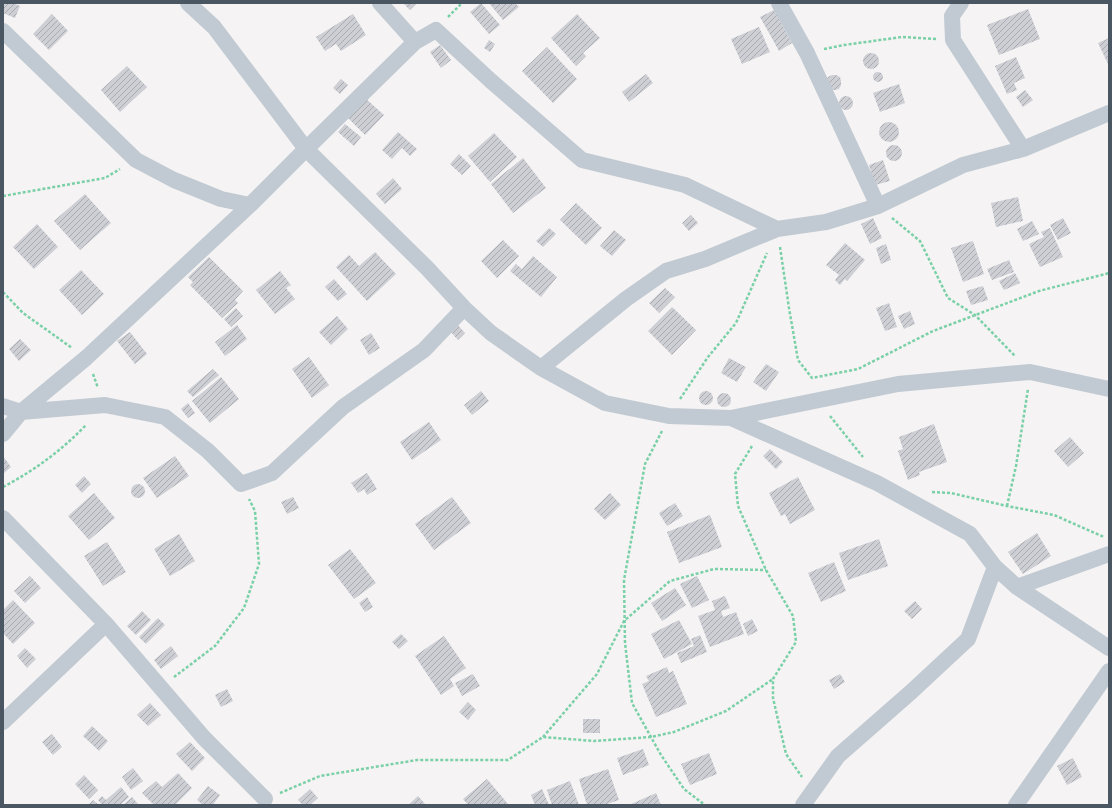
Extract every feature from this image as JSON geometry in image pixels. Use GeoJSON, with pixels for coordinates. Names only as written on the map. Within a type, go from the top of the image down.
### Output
{"type":"FeatureCollection","features":[{"type":"Feature","properties":{"kind":"street"},"geometry":{"type":"LineString","coordinates":[[188,3],[214,27],[306,149],[427,268],[464,308],[491,333],[541,368],[605,403],[669,416],[732,418],[898,384],[1030,372],[1109,389]]}},
{"type":"Feature","properties":{"kind":"street"},"geometry":{"type":"LineString","coordinates":[[380,3],[415,42]]}},
{"type":"Feature","properties":{"kind":"street"},"geometry":{"type":"LineString","coordinates":[[779,3],[807,53],[878,206]]}},
{"type":"Feature","properties":{"kind":"street"},"geometry":{"type":"LineString","coordinates":[[961,3],[952,16],[953,40],[1023,149]]}},
{"type":"Feature","properties":{"kind":"street"},"geometry":{"type":"LineString","coordinates":[[3,434],[21,412],[86,358],[250,206],[415,42],[436,30],[491,81],[582,160],[685,185],[777,229]]}},
{"type":"Feature","properties":{"kind":"street"},"geometry":{"type":"LineString","coordinates":[[3,31],[136,160],[174,180],[221,199],[250,206]]}},
{"type":"Feature","properties":{"kind":"street"},"geometry":{"type":"LineString","coordinates":[[541,368],[626,300],[666,271],[705,259],[777,229],[826,222],[878,206],[962,166],[1023,149],[1109,113]]}},
{"type":"Feature","properties":{"kind":"street"},"geometry":{"type":"LineString","coordinates":[[3,406],[21,412],[105,405],[165,417],[208,451],[241,484],[272,473],[344,407],[424,350],[464,308]]}},
{"type":"Feature","properties":{"kind":"street"},"geometry":{"type":"LineString","coordinates":[[732,418],[877,483],[970,534],[995,568],[1017,587],[1109,648]]}},
{"type":"Feature","properties":{"kind":"street"},"geometry":{"type":"LineString","coordinates":[[3,518],[106,624],[204,738],[265,800]]}},
{"type":"Feature","properties":{"kind":"street"},"geometry":{"type":"LineString","coordinates":[[1017,587],[1109,554]]}},
{"type":"Feature","properties":{"kind":"street"},"geometry":{"type":"LineString","coordinates":[[810,801],[838,756],[911,692],[968,639],[995,568]]}},
{"type":"Feature","properties":{"kind":"street"},"geometry":{"type":"LineString","coordinates":[[3,722],[106,624]]}},
{"type":"Feature","properties":{"kind":"street"},"geometry":{"type":"LineString","coordinates":[[1016,805],[1109,671]]}},
{"type":"Feature","properties":{"kind":"path"},"geometry":{"type":"LineString","coordinates":[[807,53],[844,45],[902,37],[953,40]]}},
{"type":"Feature","properties":{"kind":"path"},"geometry":{"type":"LineString","coordinates":[[3,196],[105,178],[136,160]]}},
{"type":"Feature","properties":{"kind":"path"},"geometry":{"type":"LineString","coordinates":[[878,206],[920,242],[948,298],[975,316],[1030,372],[1016,466],[1007,506]]}},
{"type":"Feature","properties":{"kind":"path"},"geometry":{"type":"LineString","coordinates":[[777,229],[788,308],[798,360],[812,378],[817,400],[852,445],[868,462]]}},
{"type":"Feature","properties":{"kind":"path"},"geometry":{"type":"LineString","coordinates":[[704,805],[684,789],[661,755],[632,703],[625,643],[624,580],[646,464],[669,416],[708,357],[736,323],[777,229]]}},
{"type":"Feature","properties":{"kind":"path"},"geometry":{"type":"LineString","coordinates":[[812,378],[858,369],[933,331],[1039,291],[1109,272]]}},
{"type":"Feature","properties":{"kind":"path"},"geometry":{"type":"LineString","coordinates":[[3,292],[23,313],[86,358],[105,405],[69,443],[28,473],[3,487]]}},
{"type":"Feature","properties":{"kind":"path"},"geometry":{"type":"LineString","coordinates":[[543,737],[594,741],[651,736],[674,732],[726,711],[773,679],[796,642],[793,616],[766,570],[738,506],[735,474],[749,450],[763,431]]}},
{"type":"Feature","properties":{"kind":"path"},"geometry":{"type":"LineString","coordinates":[[160,687],[215,646],[244,608],[259,564],[255,511],[241,484]]}},
{"type":"Feature","properties":{"kind":"path"},"geometry":{"type":"LineString","coordinates":[[930,492],[951,493],[1054,515],[1109,540]]}},
{"type":"Feature","properties":{"kind":"path"},"geometry":{"type":"LineString","coordinates":[[265,800],[320,776],[410,761],[508,760],[543,737],[597,674],[624,621],[670,581],[714,568],[766,570]]}},
{"type":"Feature","properties":{"kind":"path"},"geometry":{"type":"LineString","coordinates":[[773,679],[773,698],[786,754],[810,801]]}},
{"type":"Feature","properties":{"kind":"building"},"geometry":{"type":"Polygon","coordinates":[[[3,3],[13,3],[20,6],[15,18],[3,13],[3,3]]]}},
{"type":"Feature","properties":{"kind":"building"},"geometry":{"type":"Polygon","coordinates":[[[403,3],[417,3],[410,10],[403,3]]]}},
{"type":"Feature","properties":{"kind":"building"},"geometry":{"type":"Polygon","coordinates":[[[481,3],[500,25],[489,34],[470,12],[481,3]]]}},
{"type":"Feature","properties":{"kind":"building"},"geometry":{"type":"Polygon","coordinates":[[[489,3],[515,3],[519,7],[503,20],[489,3]]]}},
{"type":"Feature","properties":{"kind":"building"},"geometry":{"type":"Polygon","coordinates":[[[1028,9],[1040,39],[999,55],[987,25],[1028,9]]]}},
{"type":"Feature","properties":{"kind":"building"},"geometry":{"type":"Polygon","coordinates":[[[774,10],[792,43],[779,51],[760,17],[774,10]]]}},
{"type":"Feature","properties":{"kind":"building"},"geometry":{"type":"Polygon","coordinates":[[[52,14],[68,31],[49,50],[33,34],[52,14]]]}},
{"type":"Feature","properties":{"kind":"building"},"geometry":{"type":"Polygon","coordinates":[[[353,14],[366,35],[341,51],[336,44],[325,51],[316,37],[353,14]]]}},
{"type":"Feature","properties":{"kind":"building"},"geometry":{"type":"Polygon","coordinates":[[[577,14],[600,38],[583,53],[586,56],[576,66],[551,38],[577,14]]]}},
{"type":"Feature","properties":{"kind":"building"},"geometry":{"type":"Polygon","coordinates":[[[759,27],[770,52],[742,64],[731,39],[759,27]]]}},
{"type":"Feature","properties":{"kind":"building"},"geometry":{"type":"Polygon","coordinates":[[[1109,38],[1109,66],[1098,43],[1109,38]]]}},
{"type":"Feature","properties":{"kind":"building"},"geometry":{"type":"Polygon","coordinates":[[[489,40],[495,44],[490,52],[484,48],[489,40]]]}},
{"type":"Feature","properties":{"kind":"building"},"geometry":{"type":"Polygon","coordinates":[[[440,45],[451,60],[441,68],[430,52],[440,45]]]}},
{"type":"Feature","properties":{"kind":"building"},"geometry":{"type":"Polygon","coordinates":[[[547,47],[577,79],[553,103],[522,71],[547,47]]]}},
{"type":"Feature","properties":{"kind":"building"},"geometry":{"type":"Polygon","coordinates":[[[868,53],[874,53],[879,58],[877,67],[874,69],[868,69],[863,64],[863,58],[868,53]]]}},
{"type":"Feature","properties":{"kind":"building"},"geometry":{"type":"Polygon","coordinates":[[[1016,57],[1025,78],[1014,83],[1017,90],[1007,94],[995,66],[1016,57]]]}},
{"type":"Feature","properties":{"kind":"building"},"geometry":{"type":"Polygon","coordinates":[[[127,66],[147,87],[120,112],[101,90],[127,66]]]}},
{"type":"Feature","properties":{"kind":"building"},"geometry":{"type":"Polygon","coordinates":[[[876,72],[880,72],[882,73],[882,81],[876,82],[873,79],[873,75],[876,72]]]}},
{"type":"Feature","properties":{"kind":"building"},"geometry":{"type":"Polygon","coordinates":[[[646,74],[653,83],[629,102],[622,92],[646,74]]]}},
{"type":"Feature","properties":{"kind":"building"},"geometry":{"type":"Polygon","coordinates":[[[832,75],[840,77],[841,85],[839,89],[831,90],[826,80],[832,75]]]}},
{"type":"Feature","properties":{"kind":"building"},"geometry":{"type":"Polygon","coordinates":[[[341,79],[348,85],[340,94],[333,88],[341,79]]]}},
{"type":"Feature","properties":{"kind":"building"},"geometry":{"type":"Polygon","coordinates":[[[899,84],[905,103],[880,112],[873,93],[899,84]]]}},
{"type":"Feature","properties":{"kind":"building"},"geometry":{"type":"Polygon","coordinates":[[[1025,90],[1033,100],[1023,107],[1016,97],[1025,90]]]}},
{"type":"Feature","properties":{"kind":"building"},"geometry":{"type":"Polygon","coordinates":[[[843,96],[849,96],[853,100],[853,106],[849,110],[843,110],[839,106],[839,100],[843,96]]]}},
{"type":"Feature","properties":{"kind":"building"},"geometry":{"type":"Polygon","coordinates":[[[365,98],[384,115],[365,135],[347,117],[365,98]]]}},
{"type":"Feature","properties":{"kind":"building"},"geometry":{"type":"Polygon","coordinates":[[[889,122],[896,125],[899,132],[896,139],[889,142],[882,139],[879,132],[882,125],[889,122]]]}},
{"type":"Feature","properties":{"kind":"building"},"geometry":{"type":"Polygon","coordinates":[[[345,124],[361,137],[354,146],[338,132],[345,124]]]}},
{"type":"Feature","properties":{"kind":"building"},"geometry":{"type":"Polygon","coordinates":[[[398,132],[417,149],[410,156],[402,148],[392,159],[382,150],[398,132]]]}},
{"type":"Feature","properties":{"kind":"building"},"geometry":{"type":"Polygon","coordinates":[[[494,133],[517,157],[490,182],[468,156],[494,133]]]}},
{"type":"Feature","properties":{"kind":"building"},"geometry":{"type":"Polygon","coordinates":[[[894,145],[900,147],[902,153],[900,159],[894,161],[888,159],[886,153],[888,147],[894,145]]]}},
{"type":"Feature","properties":{"kind":"building"},"geometry":{"type":"Polygon","coordinates":[[[459,154],[471,166],[462,175],[450,164],[459,154]]]}},
{"type":"Feature","properties":{"kind":"building"},"geometry":{"type":"Polygon","coordinates":[[[523,158],[546,188],[513,213],[491,184],[523,158]]]}},
{"type":"Feature","properties":{"kind":"building"},"geometry":{"type":"Polygon","coordinates":[[[883,160],[890,181],[875,185],[869,165],[883,160]]]}},
{"type":"Feature","properties":{"kind":"building"},"geometry":{"type":"Polygon","coordinates":[[[393,178],[402,189],[385,204],[376,194],[393,178]]]}},
{"type":"Feature","properties":{"kind":"building"},"geometry":{"type":"Polygon","coordinates":[[[85,194],[111,223],[80,250],[54,221],[85,194]]]}},
{"type":"Feature","properties":{"kind":"building"},"geometry":{"type":"Polygon","coordinates":[[[1018,197],[1023,221],[996,227],[991,203],[1018,197]]]}},
{"type":"Feature","properties":{"kind":"building"},"geometry":{"type":"Polygon","coordinates":[[[576,203],[602,228],[586,245],[560,220],[576,203]]]}},
{"type":"Feature","properties":{"kind":"building"},"geometry":{"type":"Polygon","coordinates":[[[691,215],[698,223],[689,231],[682,223],[691,215]]]}},
{"type":"Feature","properties":{"kind":"building"},"geometry":{"type":"Polygon","coordinates":[[[873,218],[882,238],[870,244],[861,224],[873,218]]]}},
{"type":"Feature","properties":{"kind":"building"},"geometry":{"type":"Polygon","coordinates":[[[1063,218],[1071,233],[1058,240],[1050,225],[1063,218]]]}},
{"type":"Feature","properties":{"kind":"building"},"geometry":{"type":"Polygon","coordinates":[[[1032,221],[1039,234],[1023,241],[1017,229],[1032,221]]]}},
{"type":"Feature","properties":{"kind":"building"},"geometry":{"type":"Polygon","coordinates":[[[37,224],[58,247],[34,269],[13,247],[37,224]]]}},
{"type":"Feature","properties":{"kind":"building"},"geometry":{"type":"Polygon","coordinates":[[[549,228],[556,234],[543,247],[536,241],[549,228]]]}},
{"type":"Feature","properties":{"kind":"building"},"geometry":{"type":"Polygon","coordinates":[[[1050,228],[1063,257],[1040,267],[1029,244],[1044,237],[1041,232],[1050,228]]]}},
{"type":"Feature","properties":{"kind":"building"},"geometry":{"type":"Polygon","coordinates":[[[614,230],[626,240],[612,256],[600,246],[614,230]]]}},
{"type":"Feature","properties":{"kind":"building"},"geometry":{"type":"Polygon","coordinates":[[[503,240],[519,256],[497,278],[481,261],[503,240]]]}},
{"type":"Feature","properties":{"kind":"building"},"geometry":{"type":"Polygon","coordinates":[[[973,241],[984,274],[963,282],[951,248],[973,241]]]}},
{"type":"Feature","properties":{"kind":"building"},"geometry":{"type":"Polygon","coordinates":[[[845,243],[865,260],[847,281],[845,279],[840,285],[835,280],[839,275],[826,265],[845,243]]]}},
{"type":"Feature","properties":{"kind":"building"},"geometry":{"type":"Polygon","coordinates":[[[886,244],[891,260],[881,264],[876,248],[886,244]]]}},
{"type":"Feature","properties":{"kind":"building"},"geometry":{"type":"Polygon","coordinates":[[[375,252],[396,274],[367,301],[336,267],[349,255],[359,266],[375,252]]]}},
{"type":"Feature","properties":{"kind":"building"},"geometry":{"type":"Polygon","coordinates":[[[533,256],[557,277],[541,297],[510,271],[516,264],[522,269],[533,256]]]}},
{"type":"Feature","properties":{"kind":"building"},"geometry":{"type":"Polygon","coordinates":[[[209,257],[243,291],[235,300],[238,303],[222,318],[190,285],[193,282],[188,277],[209,257]]]}},
{"type":"Feature","properties":{"kind":"building"},"geometry":{"type":"Polygon","coordinates":[[[1009,260],[1014,272],[992,280],[987,269],[1009,260]]]}},
{"type":"Feature","properties":{"kind":"building"},"geometry":{"type":"Polygon","coordinates":[[[81,270],[104,294],[82,315],[59,290],[81,270]]]}},
{"type":"Feature","properties":{"kind":"building"},"geometry":{"type":"Polygon","coordinates":[[[280,271],[291,285],[286,288],[295,299],[275,314],[256,290],[280,271]]]}},
{"type":"Feature","properties":{"kind":"building"},"geometry":{"type":"Polygon","coordinates":[[[1015,273],[1020,283],[1004,290],[999,281],[1015,273]]]}},
{"type":"Feature","properties":{"kind":"building"},"geometry":{"type":"Polygon","coordinates":[[[334,279],[347,294],[338,301],[325,287],[334,279]]]}},
{"type":"Feature","properties":{"kind":"building"},"geometry":{"type":"Polygon","coordinates":[[[983,286],[988,300],[971,305],[966,291],[983,286]]]}},
{"type":"Feature","properties":{"kind":"building"},"geometry":{"type":"Polygon","coordinates":[[[665,288],[675,297],[659,313],[649,303],[665,288]]]}},
{"type":"Feature","properties":{"kind":"building"},"geometry":{"type":"Polygon","coordinates":[[[889,303],[897,327],[885,331],[876,308],[889,303]]]}},
{"type":"Feature","properties":{"kind":"building"},"geometry":{"type":"Polygon","coordinates":[[[672,307],[696,330],[672,355],[648,331],[672,307]]]}},
{"type":"Feature","properties":{"kind":"building"},"geometry":{"type":"Polygon","coordinates":[[[236,308],[243,316],[231,327],[224,319],[236,308]]]}},
{"type":"Feature","properties":{"kind":"building"},"geometry":{"type":"Polygon","coordinates":[[[910,311],[915,324],[904,329],[898,316],[910,311]]]}},
{"type":"Feature","properties":{"kind":"building"},"geometry":{"type":"Polygon","coordinates":[[[337,316],[348,329],[331,345],[319,332],[337,316]]]}},
{"type":"Feature","properties":{"kind":"building"},"geometry":{"type":"Polygon","coordinates":[[[457,324],[465,333],[458,340],[450,331],[457,324]]]}},
{"type":"Feature","properties":{"kind":"building"},"geometry":{"type":"Polygon","coordinates":[[[237,325],[247,339],[225,356],[215,342],[237,325]]]}},
{"type":"Feature","properties":{"kind":"building"},"geometry":{"type":"Polygon","coordinates":[[[130,332],[147,354],[135,364],[117,341],[130,332]]]}},
{"type":"Feature","properties":{"kind":"building"},"geometry":{"type":"Polygon","coordinates":[[[371,333],[380,348],[369,355],[360,340],[371,333]]]}},
{"type":"Feature","properties":{"kind":"building"},"geometry":{"type":"Polygon","coordinates":[[[20,339],[31,350],[19,361],[9,349],[20,339]]]}},
{"type":"Feature","properties":{"kind":"building"},"geometry":{"type":"Polygon","coordinates":[[[309,357],[329,385],[312,398],[292,369],[309,357]]]}},
{"type":"Feature","properties":{"kind":"building"},"geometry":{"type":"Polygon","coordinates":[[[729,358],[746,367],[737,382],[721,373],[729,358]]]}},
{"type":"Feature","properties":{"kind":"building"},"geometry":{"type":"Polygon","coordinates":[[[766,364],[779,372],[766,391],[753,382],[766,364]]]}},
{"type":"Feature","properties":{"kind":"building"},"geometry":{"type":"Polygon","coordinates":[[[213,369],[219,375],[193,397],[187,391],[213,369]]]}},
{"type":"Feature","properties":{"kind":"building"},"geometry":{"type":"Polygon","coordinates":[[[221,377],[239,399],[210,423],[192,401],[221,377]]]}},
{"type":"Feature","properties":{"kind":"building"},"geometry":{"type":"Polygon","coordinates":[[[481,391],[489,401],[472,415],[464,405],[481,391]]]}},
{"type":"Feature","properties":{"kind":"building"},"geometry":{"type":"Polygon","coordinates":[[[706,391],[711,393],[713,398],[711,403],[706,405],[701,403],[699,398],[701,393],[706,391]]]}},
{"type":"Feature","properties":{"kind":"building"},"geometry":{"type":"Polygon","coordinates":[[[721,393],[727,393],[731,397],[731,403],[727,407],[721,407],[717,403],[717,397],[721,393]]]}},
{"type":"Feature","properties":{"kind":"building"},"geometry":{"type":"Polygon","coordinates":[[[188,403],[195,413],[188,418],[181,409],[188,403]]]}},
{"type":"Feature","properties":{"kind":"building"},"geometry":{"type":"Polygon","coordinates":[[[429,422],[441,440],[412,460],[400,442],[429,422]]]}},
{"type":"Feature","properties":{"kind":"building"},"geometry":{"type":"Polygon","coordinates":[[[934,424],[947,462],[919,472],[920,475],[908,480],[898,451],[903,449],[899,437],[934,424]]]}},
{"type":"Feature","properties":{"kind":"building"},"geometry":{"type":"Polygon","coordinates":[[[1070,437],[1084,453],[1068,467],[1054,451],[1070,437]]]}},
{"type":"Feature","properties":{"kind":"building"},"geometry":{"type":"Polygon","coordinates":[[[770,449],[783,462],[776,469],[763,456],[770,449]]]}},
{"type":"Feature","properties":{"kind":"building"},"geometry":{"type":"Polygon","coordinates":[[[3,456],[11,467],[3,474],[3,456]]]}},
{"type":"Feature","properties":{"kind":"building"},"geometry":{"type":"Polygon","coordinates":[[[175,456],[189,476],[157,498],[143,478],[175,456]]]}},
{"type":"Feature","properties":{"kind":"building"},"geometry":{"type":"Polygon","coordinates":[[[367,473],[377,489],[367,495],[364,489],[358,493],[351,483],[367,473]]]}},
{"type":"Feature","properties":{"kind":"building"},"geometry":{"type":"Polygon","coordinates":[[[84,476],[91,484],[82,493],[75,485],[84,476]]]}},
{"type":"Feature","properties":{"kind":"building"},"geometry":{"type":"Polygon","coordinates":[[[798,477],[815,510],[790,524],[785,514],[781,516],[769,493],[798,477]]]}},
{"type":"Feature","properties":{"kind":"building"},"geometry":{"type":"Polygon","coordinates":[[[135,484],[141,484],[145,488],[145,494],[141,498],[135,498],[131,494],[131,488],[135,484]]]}},
{"type":"Feature","properties":{"kind":"building"},"geometry":{"type":"Polygon","coordinates":[[[94,493],[115,518],[89,540],[68,516],[94,493]]]}},
{"type":"Feature","properties":{"kind":"building"},"geometry":{"type":"Polygon","coordinates":[[[610,493],[621,505],[605,520],[594,509],[610,493]]]}},
{"type":"Feature","properties":{"kind":"building"},"geometry":{"type":"Polygon","coordinates":[[[293,497],[299,508],[287,514],[281,502],[293,497]]]}},
{"type":"Feature","properties":{"kind":"building"},"geometry":{"type":"Polygon","coordinates":[[[452,497],[471,523],[434,550],[415,524],[452,497]]]}},
{"type":"Feature","properties":{"kind":"building"},"geometry":{"type":"Polygon","coordinates":[[[675,503],[683,516],[667,526],[659,513],[675,503]]]}},
{"type":"Feature","properties":{"kind":"building"},"geometry":{"type":"Polygon","coordinates":[[[710,515],[722,547],[679,563],[667,532],[710,515]]]}},
{"type":"Feature","properties":{"kind":"building"},"geometry":{"type":"Polygon","coordinates":[[[1037,533],[1051,556],[1023,574],[1008,552],[1037,533]]]}},
{"type":"Feature","properties":{"kind":"building"},"geometry":{"type":"Polygon","coordinates":[[[179,534],[195,561],[170,576],[154,549],[179,534]]]}},
{"type":"Feature","properties":{"kind":"building"},"geometry":{"type":"Polygon","coordinates":[[[879,539],[888,566],[848,580],[839,553],[879,539]]]}},
{"type":"Feature","properties":{"kind":"building"},"geometry":{"type":"Polygon","coordinates":[[[107,542],[126,572],[103,586],[84,556],[107,542]]]}},
{"type":"Feature","properties":{"kind":"building"},"geometry":{"type":"Polygon","coordinates":[[[350,549],[376,583],[354,599],[328,565],[350,549]]]}},
{"type":"Feature","properties":{"kind":"building"},"geometry":{"type":"Polygon","coordinates":[[[834,562],[846,591],[821,602],[808,573],[834,562]]]}},
{"type":"Feature","properties":{"kind":"building"},"geometry":{"type":"Polygon","coordinates":[[[30,576],[41,588],[25,603],[14,591],[30,576]]]}},
{"type":"Feature","properties":{"kind":"building"},"geometry":{"type":"Polygon","coordinates":[[[697,576],[709,600],[692,608],[680,584],[697,576]]]}},
{"type":"Feature","properties":{"kind":"building"},"geometry":{"type":"Polygon","coordinates":[[[675,588],[686,605],[662,621],[651,603],[675,588]]]}},
{"type":"Feature","properties":{"kind":"building"},"geometry":{"type":"Polygon","coordinates":[[[725,596],[730,608],[721,611],[723,617],[736,612],[744,634],[710,647],[698,616],[715,610],[712,601],[725,596]]]}},
{"type":"Feature","properties":{"kind":"building"},"geometry":{"type":"Polygon","coordinates":[[[367,597],[373,607],[365,612],[359,603],[367,597]]]}},
{"type":"Feature","properties":{"kind":"building"},"geometry":{"type":"Polygon","coordinates":[[[13,600],[35,623],[13,644],[3,633],[3,610],[13,600]]]}},
{"type":"Feature","properties":{"kind":"building"},"geometry":{"type":"Polygon","coordinates":[[[915,601],[922,609],[912,619],[904,611],[915,601]]]}},
{"type":"Feature","properties":{"kind":"building"},"geometry":{"type":"Polygon","coordinates":[[[142,611],[151,620],[136,635],[127,626],[142,611]]]}},
{"type":"Feature","properties":{"kind":"building"},"geometry":{"type":"Polygon","coordinates":[[[158,618],[165,625],[146,644],[139,637],[158,618]]]}},
{"type":"Feature","properties":{"kind":"building"},"geometry":{"type":"Polygon","coordinates":[[[752,619],[758,631],[748,636],[743,624],[752,619]]]}},
{"type":"Feature","properties":{"kind":"building"},"geometry":{"type":"Polygon","coordinates":[[[679,620],[692,644],[664,659],[651,634],[679,620]]]}},
{"type":"Feature","properties":{"kind":"building"},"geometry":{"type":"Polygon","coordinates":[[[401,634],[408,641],[399,649],[392,642],[401,634]]]}},
{"type":"Feature","properties":{"kind":"building"},"geometry":{"type":"Polygon","coordinates":[[[700,635],[707,652],[681,663],[677,653],[694,646],[691,639],[700,635]]]}},
{"type":"Feature","properties":{"kind":"building"},"geometry":{"type":"Polygon","coordinates":[[[444,636],[466,668],[450,679],[454,686],[441,695],[415,656],[444,636]]]}},
{"type":"Feature","properties":{"kind":"building"},"geometry":{"type":"Polygon","coordinates":[[[171,646],[178,656],[161,669],[154,660],[171,646]]]}},
{"type":"Feature","properties":{"kind":"building"},"geometry":{"type":"Polygon","coordinates":[[[25,648],[36,659],[27,668],[17,656],[25,648]]]}},
{"type":"Feature","properties":{"kind":"building"},"geometry":{"type":"Polygon","coordinates":[[[667,667],[669,673],[673,671],[687,704],[656,717],[642,684],[649,681],[646,676],[667,667]]]}},
{"type":"Feature","properties":{"kind":"building"},"geometry":{"type":"Polygon","coordinates":[[[473,674],[480,686],[462,696],[455,683],[473,674]]]}},
{"type":"Feature","properties":{"kind":"building"},"geometry":{"type":"Polygon","coordinates":[[[840,674],[845,682],[834,689],[829,680],[840,674]]]}},
{"type":"Feature","properties":{"kind":"building"},"geometry":{"type":"Polygon","coordinates":[[[227,689],[233,701],[221,707],[215,695],[227,689]]]}},
{"type":"Feature","properties":{"kind":"building"},"geometry":{"type":"Polygon","coordinates":[[[468,702],[476,710],[468,720],[459,712],[468,702]]]}},
{"type":"Feature","properties":{"kind":"building"},"geometry":{"type":"Polygon","coordinates":[[[150,703],[161,715],[148,726],[137,715],[150,703]]]}},
{"type":"Feature","properties":{"kind":"building"},"geometry":{"type":"Polygon","coordinates":[[[583,719],[600,719],[600,733],[583,733],[583,719]]]}},
{"type":"Feature","properties":{"kind":"building"},"geometry":{"type":"Polygon","coordinates":[[[92,726],[108,741],[99,751],[83,736],[92,726]]]}},
{"type":"Feature","properties":{"kind":"building"},"geometry":{"type":"Polygon","coordinates":[[[52,734],[62,747],[53,755],[42,742],[52,734]]]}},
{"type":"Feature","properties":{"kind":"building"},"geometry":{"type":"Polygon","coordinates":[[[190,742],[205,758],[192,771],[176,754],[190,742]]]}},
{"type":"Feature","properties":{"kind":"building"},"geometry":{"type":"Polygon","coordinates":[[[643,749],[649,765],[623,775],[617,758],[643,749]]]}},
{"type":"Feature","properties":{"kind":"building"},"geometry":{"type":"Polygon","coordinates":[[[709,753],[717,774],[690,785],[681,764],[709,753]]]}},
{"type":"Feature","properties":{"kind":"building"},"geometry":{"type":"Polygon","coordinates":[[[1073,758],[1082,777],[1067,785],[1057,766],[1073,758]]]}},
{"type":"Feature","properties":{"kind":"building"},"geometry":{"type":"Polygon","coordinates":[[[133,768],[143,781],[131,790],[122,777],[133,768]]]}},
{"type":"Feature","properties":{"kind":"building"},"geometry":{"type":"Polygon","coordinates":[[[608,769],[619,800],[604,805],[587,805],[579,779],[608,769]]]}},
{"type":"Feature","properties":{"kind":"building"},"geometry":{"type":"Polygon","coordinates":[[[178,773],[192,788],[175,805],[154,805],[142,793],[156,781],[162,787],[178,773]]]}},
{"type":"Feature","properties":{"kind":"building"},"geometry":{"type":"Polygon","coordinates":[[[84,775],[98,790],[89,799],[75,784],[84,775]]]}},
{"type":"Feature","properties":{"kind":"building"},"geometry":{"type":"Polygon","coordinates":[[[487,779],[508,804],[507,805],[468,805],[463,799],[487,779]]]}},
{"type":"Feature","properties":{"kind":"building"},"geometry":{"type":"Polygon","coordinates":[[[570,781],[579,805],[552,805],[547,790],[570,781]]]}},
{"type":"Feature","properties":{"kind":"building"},"geometry":{"type":"Polygon","coordinates":[[[208,786],[220,795],[213,805],[203,805],[197,800],[208,786]]]}},
{"type":"Feature","properties":{"kind":"building"},"geometry":{"type":"Polygon","coordinates":[[[121,787],[129,797],[120,805],[102,805],[98,800],[102,796],[106,800],[121,787]]]}},
{"type":"Feature","properties":{"kind":"building"},"geometry":{"type":"Polygon","coordinates":[[[310,789],[318,798],[310,805],[303,805],[298,800],[310,789]]]}},
{"type":"Feature","properties":{"kind":"building"},"geometry":{"type":"Polygon","coordinates":[[[542,789],[549,805],[535,805],[531,795],[542,789]]]}},
{"type":"Feature","properties":{"kind":"building"},"geometry":{"type":"Polygon","coordinates":[[[656,793],[661,805],[629,805],[656,793]]]}},
{"type":"Feature","properties":{"kind":"building"},"geometry":{"type":"Polygon","coordinates":[[[418,796],[426,805],[408,805],[418,796]]]}},
{"type":"Feature","properties":{"kind":"building"},"geometry":{"type":"Polygon","coordinates":[[[132,797],[139,805],[123,805],[132,797]]]}},
{"type":"Feature","properties":{"kind":"building"},"geometry":{"type":"Polygon","coordinates":[[[93,800],[99,805],[88,805],[93,800]]]}}]}
